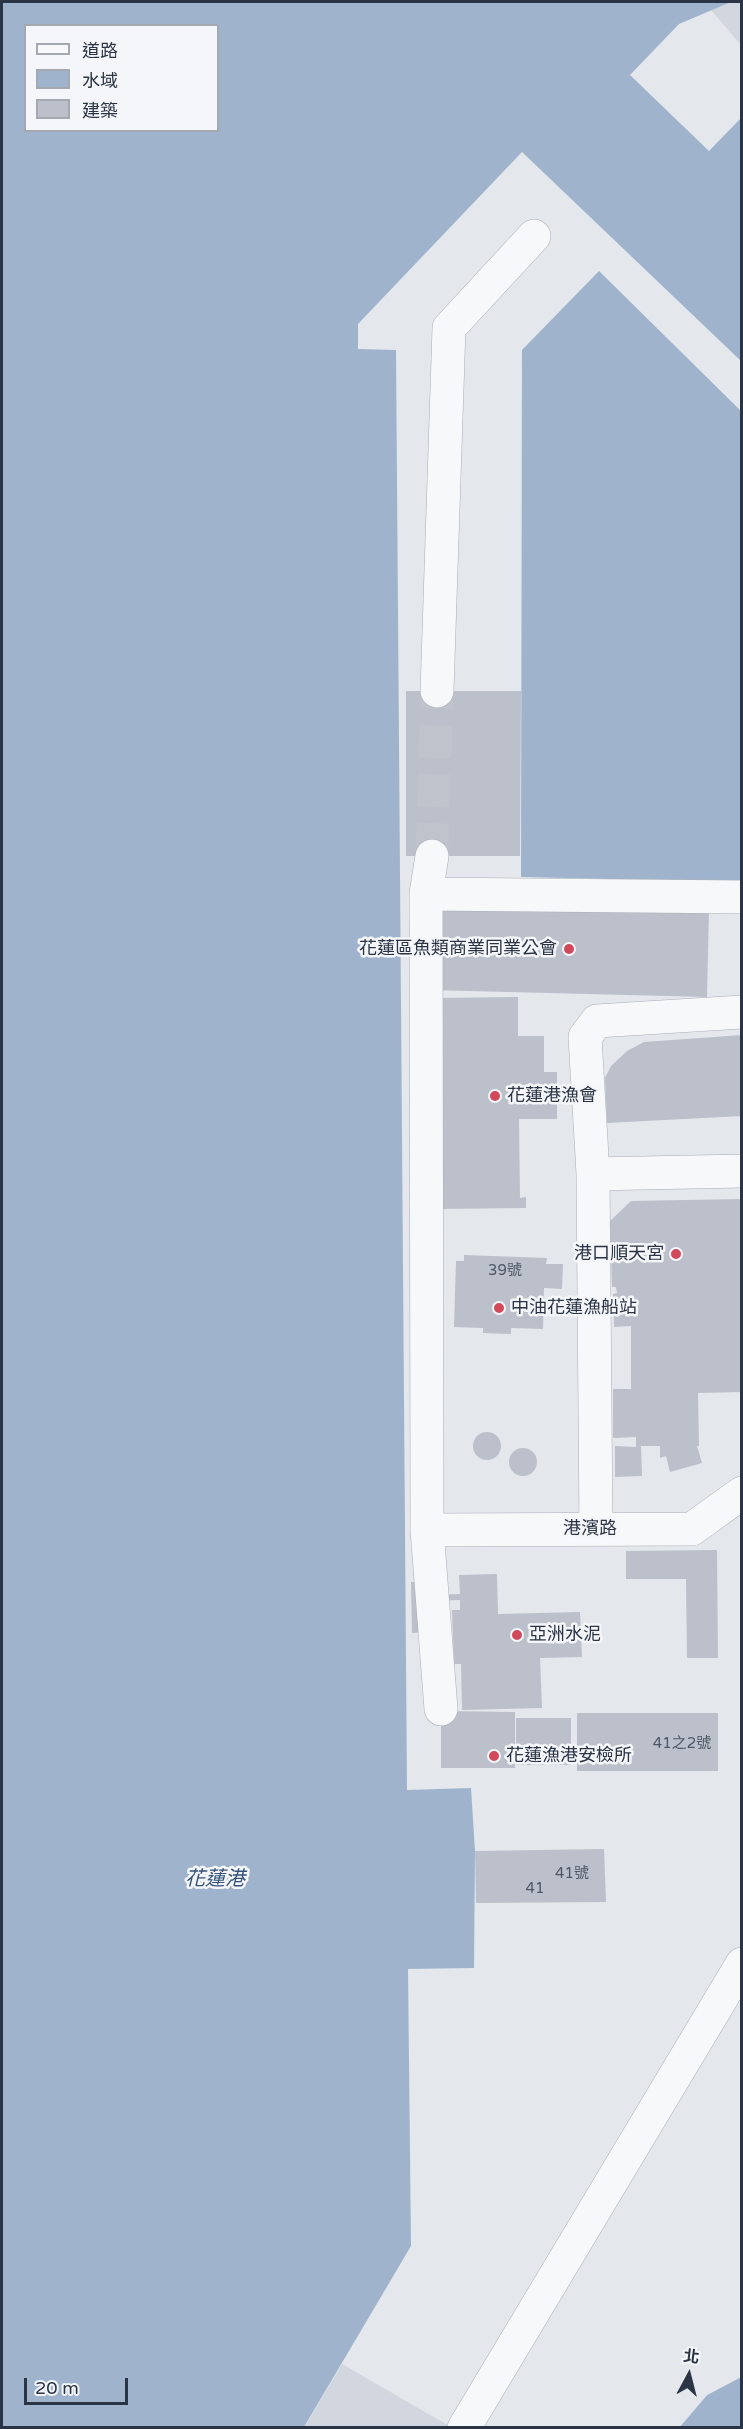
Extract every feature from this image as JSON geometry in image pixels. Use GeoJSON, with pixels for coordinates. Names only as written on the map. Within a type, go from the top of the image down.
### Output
{"type":"FeatureCollection","features":[{"type":"Feature","properties":{"kind":"street"},"geometry":{"type":"LineString","coordinates":[[437,690],[449,327],[534,236]]}},
{"type":"Feature","properties":{"kind":"street"},"geometry":{"type":"LineString","coordinates":[[432,856],[426,894],[427,1530],[441,1709]]}},
{"type":"Feature","properties":{"kind":"street"},"geometry":{"type":"LineString","coordinates":[[426,894],[741,897]]}},
{"type":"Feature","properties":{"kind":"street"},"geometry":{"type":"LineString","coordinates":[[596,1529],[592,1174],[585,1037],[597,1021],[741,1012]]}},
{"type":"Feature","properties":{"kind":"street"},"geometry":{"type":"LineString","coordinates":[[592,1174],[741,1170]]}},
{"type":"Feature","properties":{"kind":"street","name":"港濱路"},"geometry":{"type":"LineString","coordinates":[[427,1530],[692,1529],[741,1493]]}},
{"type":"Feature","properties":{"kind":"street"},"geometry":{"type":"LineString","coordinates":[[464,2427],[741,1964]]}},
{"type":"Feature","properties":{"kind":"shaded area"},"geometry":{"type":"Polygon","coordinates":[[[731,2],[741,2],[741,45],[711,10],[731,2]]]}},
{"type":"Feature","properties":{"kind":"shaded area"},"geometry":{"type":"Polygon","coordinates":[[[342,2364],[451,2427],[304,2428],[342,2364]]]}},
{"type":"Feature","properties":{"kind":"water","name":"花蓮港"},"geometry":{"type":"Polygon","coordinates":[[[2,2],[731,2],[679,24],[630,75],[709,151],[741,118],[741,361],[522,152],[358,324],[358,349],[396,350],[407,1790],[471,1788],[475,1851],[474,1968],[408,1969],[411,2246],[304,2427],[2,2428],[2,2]]]}},
{"type":"Feature","properties":{"kind":"water"},"geometry":{"type":"Polygon","coordinates":[[[599,271],[741,411],[741,882],[521,877],[522,350],[599,271]]]}},
{"type":"Feature","properties":{"kind":"water"},"geometry":{"type":"Polygon","coordinates":[[[741,2377],[741,2427],[679,2428],[707,2395],[741,2377]]]}},
{"type":"Feature","properties":{"kind":"pier"},"geometry":{"type":"Polygon","coordinates":[[[742,2374],[741,2377],[707,2395],[676,2428],[705,2393],[742,2374]]]}},
{"type":"Feature","properties":{"kind":"building"},"geometry":{"type":"Polygon","coordinates":[[[406,691],[521,691],[520,856],[406,856],[406,691]]]}},
{"type":"Feature","properties":{"kind":"building","name":"花蓮區魚類商業同業公會"},"geometry":{"type":"Polygon","coordinates":[[[431,902],[709,908],[707,997],[429,990],[431,902]]]}},
{"type":"Feature","properties":{"kind":"building","name":"花蓮港漁會"},"geometry":{"type":"Polygon","coordinates":[[[518,997],[518,1036],[544,1036],[544,1072],[557,1072],[557,1119],[519,1119],[520,1198],[526,1197],[526,1208],[435,1209],[435,998],[518,997]]]}},
{"type":"Feature","properties":{"kind":"building"},"geometry":{"type":"Polygon","coordinates":[[[742,1035],[742,1116],[607,1123],[605,1078],[611,1066],[627,1051],[644,1042],[742,1035]]]}},
{"type":"Feature","properties":{"kind":"building"},"geometry":{"type":"Polygon","coordinates":[[[742,1199],[742,1392],[698,1393],[699,1446],[697,1446],[702,1463],[670,1472],[666,1456],[660,1458],[660,1446],[641,1446],[642,1476],[615,1477],[615,1446],[636,1447],[636,1437],[613,1438],[613,1389],[631,1389],[631,1326],[614,1327],[613,1294],[617,1293],[616,1287],[612,1287],[610,1221],[631,1201],[742,1199]]]}},
{"type":"Feature","properties":{"kind":"building","name":"中油花蓮漁船站"},"geometry":{"type":"Polygon","coordinates":[[[464,1255],[547,1258],[546,1264],[563,1264],[562,1289],[544,1288],[543,1329],[511,1328],[511,1334],[483,1333],[483,1328],[454,1327],[456,1261],[464,1261],[464,1255]]]}},
{"type":"Feature","properties":{"kind":"building"},"geometry":{"type":"Polygon","coordinates":[[[487,1432],[497,1436],[501,1446],[497,1456],[487,1460],[477,1456],[473,1446],[477,1436],[487,1432]]]}},
{"type":"Feature","properties":{"kind":"building"},"geometry":{"type":"Polygon","coordinates":[[[523,1448],[533,1452],[537,1462],[533,1472],[523,1476],[513,1472],[509,1462],[513,1452],[523,1448]]]}},
{"type":"Feature","properties":{"kind":"building"},"geometry":{"type":"Polygon","coordinates":[[[717,1550],[718,1658],[687,1658],[686,1579],[626,1579],[626,1551],[717,1550]]]}},
{"type":"Feature","properties":{"kind":"building","name":"亞洲水泥"},"geometry":{"type":"Polygon","coordinates":[[[497,1574],[498,1614],[580,1612],[582,1657],[540,1658],[542,1708],[462,1710],[461,1664],[454,1664],[452,1610],[460,1610],[460,1600],[426,1601],[426,1632],[412,1633],[411,1582],[429,1581],[430,1595],[460,1594],[459,1575],[497,1574]]]}},
{"type":"Feature","properties":{"kind":"building"},"geometry":{"type":"Polygon","coordinates":[[[441,1711],[515,1712],[515,1768],[441,1768],[441,1711]]]}},
{"type":"Feature","properties":{"kind":"building"},"geometry":{"type":"Polygon","coordinates":[[[577,1713],[718,1713],[718,1771],[577,1771],[577,1713]]]}},
{"type":"Feature","properties":{"kind":"building"},"geometry":{"type":"Polygon","coordinates":[[[516,1718],[571,1718],[571,1765],[516,1765],[516,1718]]]}},
{"type":"Feature","properties":{"kind":"building"},"geometry":{"type":"Polygon","coordinates":[[[604,1849],[606,1902],[476,1903],[475,1851],[604,1849]]]}},
{"type":"Feature","properties":{"kind":"tunnel"},"geometry":{"type":"LineString","coordinates":[[432,856],[437,691]]}},
{"type":"Feature","properties":{"kind":"place","name":"花蓮區魚類商業同業公會"},"geometry":{"type":"Point","coordinates":[569,949]}},
{"type":"Feature","properties":{"kind":"place","name":"花蓮港漁會"},"geometry":{"type":"Point","coordinates":[495,1096]}},
{"type":"Feature","properties":{"kind":"place","name":"港口順天宮"},"geometry":{"type":"Point","coordinates":[676,1254]}},
{"type":"Feature","properties":{"kind":"place","name":"中油花蓮漁船站"},"geometry":{"type":"Point","coordinates":[499,1308]}},
{"type":"Feature","properties":{"kind":"place","name":"亞洲水泥"},"geometry":{"type":"Point","coordinates":[517,1635]}},
{"type":"Feature","properties":{"kind":"place","name":"花蓮漁港安檢所"},"geometry":{"type":"Point","coordinates":[494,1756]}}]}
